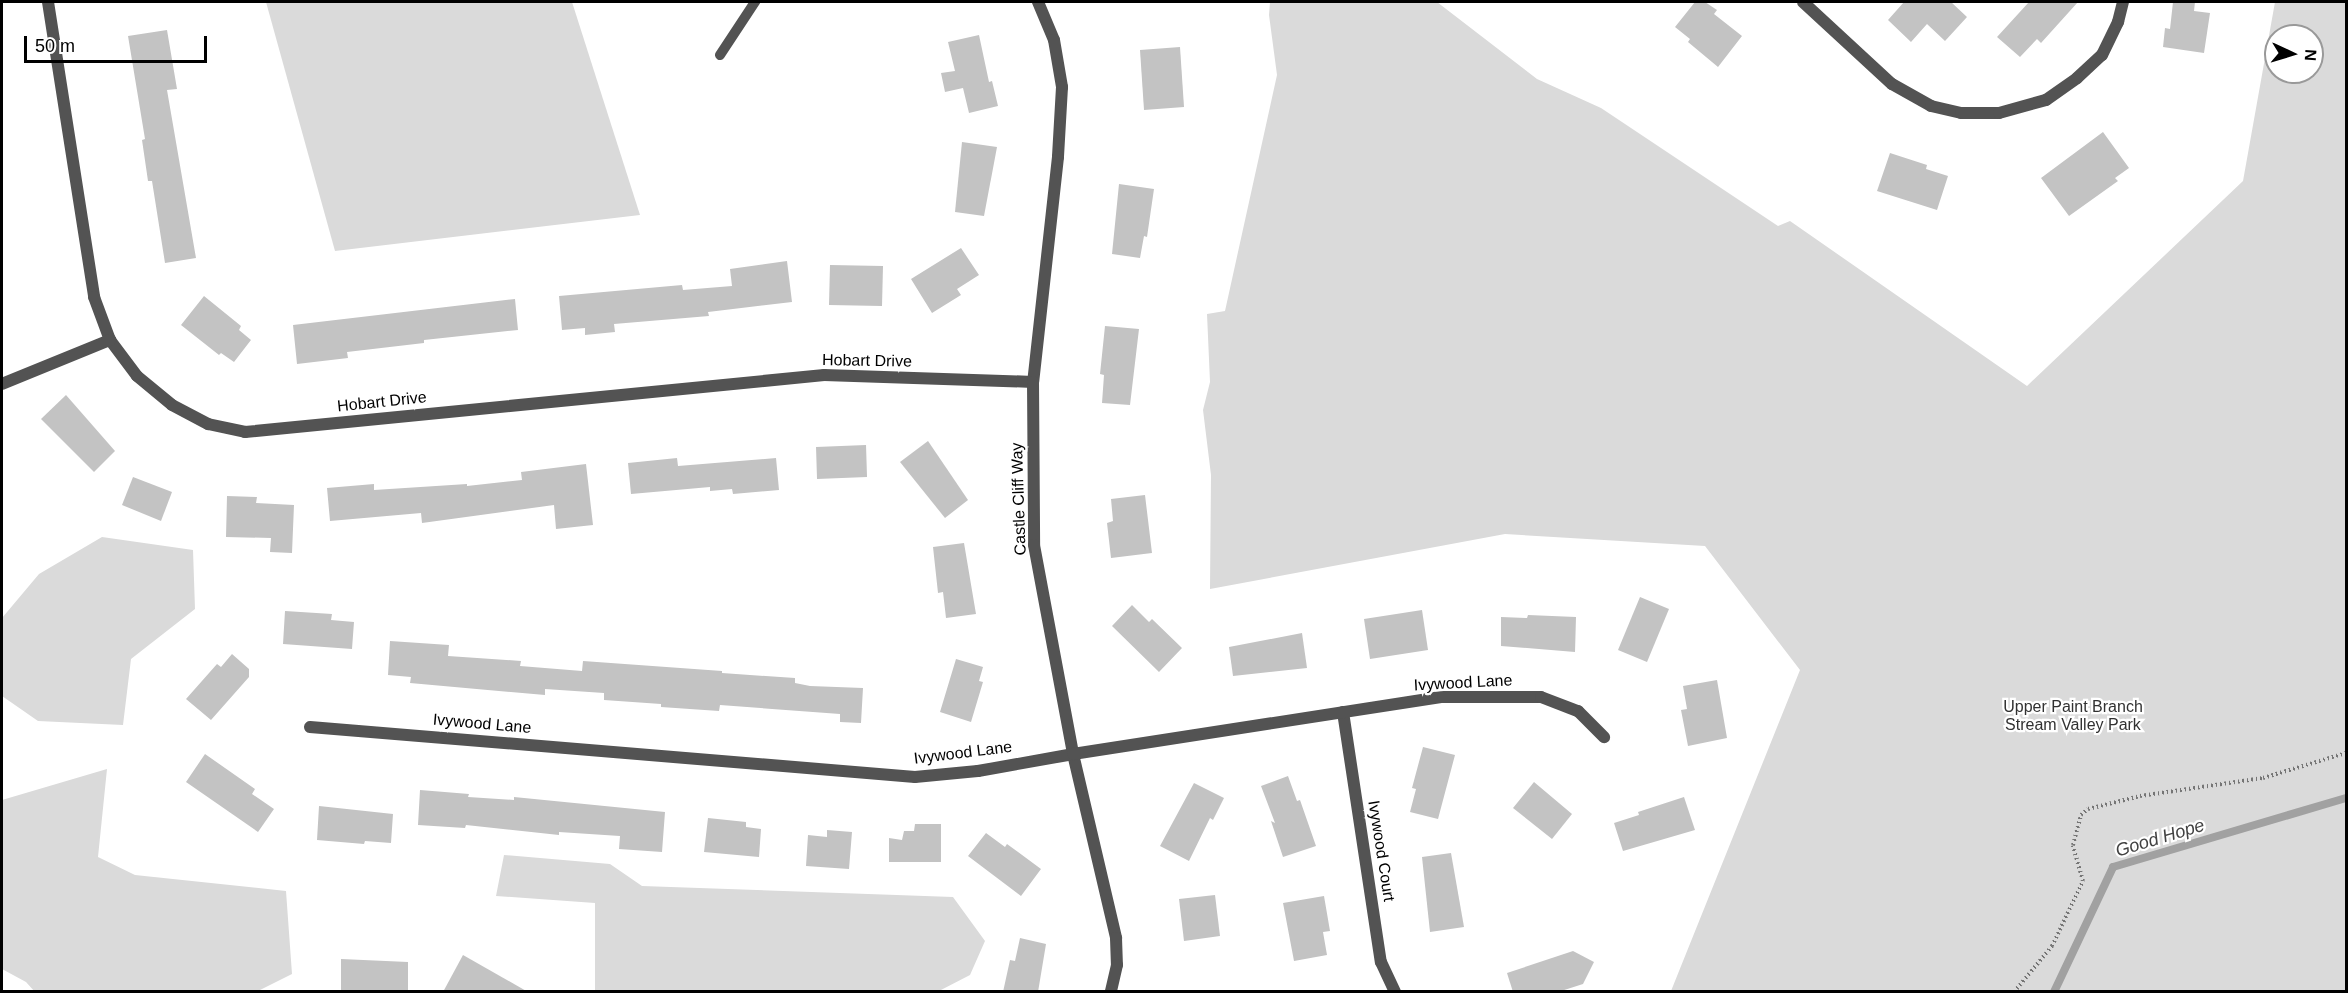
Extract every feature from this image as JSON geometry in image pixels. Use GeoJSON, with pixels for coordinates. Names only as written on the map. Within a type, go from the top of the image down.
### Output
{"type":"FeatureCollection","features":[{"type":"Feature","properties":{"kind":"street","name":"Hobart Drive"},"geometry":{"type":"LineString","coordinates":[[48,2],[94,297],[110,340],[137,376],[172,405],[208,424],[245,432],[824,375],[1034,382]]}},
{"type":"Feature","properties":{"kind":"street","name":"Castle Cliff Way"},"geometry":{"type":"LineString","coordinates":[[1038,2],[1054,40],[1062,87],[1058,157],[1034,382],[1034,545],[1073,754],[1116,938],[1117,965],[1111,992]]}},
{"type":"Feature","properties":{"kind":"street"},"geometry":{"type":"LineString","coordinates":[[1803,2],[1892,84],[1931,106],[1961,113],[1999,113],[2046,100],[2094,63],[2102,55],[2118,22],[2123,2]]}},
{"type":"Feature","properties":{"kind":"street"},"geometry":{"type":"LineString","coordinates":[[2,384],[110,340]]}},
{"type":"Feature","properties":{"kind":"street","name":"Ivywood Lane"},"geometry":{"type":"LineString","coordinates":[[310,727],[915,777],[978,771],[1073,754],[1443,697],[1541,697],[1578,711],[1604,737]]}},
{"type":"Feature","properties":{"kind":"street","name":"Ivywood Court"},"geometry":{"type":"LineString","coordinates":[[1343,712],[1381,962],[1395,992]]}},
{"type":"Feature","properties":{"kind":"lane"},"geometry":{"type":"LineString","coordinates":[[720,55],[755,2]]}},
{"type":"Feature","properties":{"kind":"path"},"geometry":{"type":"LineString","coordinates":[[2014,992],[2052,946],[2083,881],[2073,845],[2081,814],[2088,809],[2140,796],[2262,778],[2346,753]]}},
{"type":"Feature","properties":{"kind":"green space"},"geometry":{"type":"Polygon","coordinates":[[[266,2],[572,2],[640,215],[335,251],[266,2]]]}},
{"type":"Feature","properties":{"kind":"green space","name":"Upper Paint Branch Stream Valley Park"},"geometry":{"type":"Polygon","coordinates":[[[1270,2],[1437,2],[1537,79],[1601,108],[1778,226],[1790,221],[2027,386],[2243,181],[2264,64],[2264,84],[2324,84],[2324,24],[2271,24],[2275,2],[2346,2],[2346,991],[1671,991],[1800,670],[1705,546],[1505,534],[1210,589],[1211,475],[1203,410],[1210,382],[1207,314],[1225,311],[1277,75],[1269,15],[1270,2]]]}},
{"type":"Feature","properties":{"kind":"green space"},"geometry":{"type":"Polygon","coordinates":[[[102,537],[193,550],[195,609],[131,659],[123,725],[38,721],[2,696],[2,618],[39,574],[102,537]]]}},
{"type":"Feature","properties":{"kind":"green space"},"geometry":{"type":"Polygon","coordinates":[[[107,769],[98,857],[135,875],[286,891],[292,974],[258,991],[35,992],[26,982],[2,969],[2,800],[107,769]]]}},
{"type":"Feature","properties":{"kind":"green space"},"geometry":{"type":"Polygon","coordinates":[[[504,855],[610,864],[642,886],[953,897],[985,941],[970,975],[939,991],[595,991],[595,903],[496,896],[504,855]]]}},
{"type":"Feature","properties":{"kind":"building"},"geometry":{"type":"Polygon","coordinates":[[[1695,2],[1705,2],[1717,10],[1714,14],[1742,36],[1718,67],[1688,42],[1690,39],[1675,27],[1695,2]]]}},
{"type":"Feature","properties":{"kind":"building"},"geometry":{"type":"Polygon","coordinates":[[[1904,2],[1951,2],[1967,17],[1945,41],[1927,24],[1911,42],[1888,20],[1904,2]]]}},
{"type":"Feature","properties":{"kind":"building"},"geometry":{"type":"Polygon","coordinates":[[[2029,2],[2078,2],[2041,43],[2037,39],[2020,57],[1997,37],[2029,2]]]}},
{"type":"Feature","properties":{"kind":"building"},"geometry":{"type":"Polygon","coordinates":[[[2173,2],[2195,2],[2194,11],[2210,13],[2204,53],[2163,47],[2165,28],[2170,29],[2173,2]]]}},
{"type":"Feature","properties":{"kind":"building"},"geometry":{"type":"Polygon","coordinates":[[[167,30],[177,89],[167,90],[196,258],[165,263],[152,181],[148,181],[142,140],[145,139],[128,36],[167,30]]]}},
{"type":"Feature","properties":{"kind":"building"},"geometry":{"type":"Polygon","coordinates":[[[979,35],[989,82],[992,81],[998,106],[969,113],[963,88],[945,92],[941,73],[955,71],[948,42],[979,35]]]}},
{"type":"Feature","properties":{"kind":"building"},"geometry":{"type":"Polygon","coordinates":[[[1180,47],[1184,107],[1144,110],[1140,50],[1180,47]]]}},
{"type":"Feature","properties":{"kind":"building"},"geometry":{"type":"Polygon","coordinates":[[[2103,132],[2129,168],[2115,178],[2118,181],[2069,216],[2041,178],[2103,132]]]}},
{"type":"Feature","properties":{"kind":"building"},"geometry":{"type":"Polygon","coordinates":[[[962,142],[997,147],[984,216],[955,212],[962,142]]]}},
{"type":"Feature","properties":{"kind":"building"},"geometry":{"type":"Polygon","coordinates":[[[1890,153],[1927,165],[1926,169],[1948,176],[1937,210],[1877,191],[1890,153]]]}},
{"type":"Feature","properties":{"kind":"building"},"geometry":{"type":"Polygon","coordinates":[[[1119,184],[1154,189],[1147,237],[1144,236],[1140,258],[1112,254],[1119,184]]]}},
{"type":"Feature","properties":{"kind":"building"},"geometry":{"type":"Polygon","coordinates":[[[961,248],[979,275],[957,289],[961,295],[932,313],[911,279],[961,248]]]}},
{"type":"Feature","properties":{"kind":"building"},"geometry":{"type":"Polygon","coordinates":[[[787,261],[792,302],[708,312],[709,316],[614,324],[615,332],[585,335],[585,328],[562,330],[559,296],[682,285],[683,290],[732,286],[730,269],[787,261]]]}},
{"type":"Feature","properties":{"kind":"building"},"geometry":{"type":"Polygon","coordinates":[[[830,265],[883,266],[882,306],[829,305],[830,265]]]}},
{"type":"Feature","properties":{"kind":"building"},"geometry":{"type":"Polygon","coordinates":[[[204,296],[241,326],[239,330],[251,340],[234,362],[221,353],[219,355],[181,325],[204,296]]]}},
{"type":"Feature","properties":{"kind":"building"},"geometry":{"type":"Polygon","coordinates":[[[515,299],[518,330],[424,340],[424,343],[347,352],[348,358],[297,364],[293,325],[515,299]]]}},
{"type":"Feature","properties":{"kind":"building"},"geometry":{"type":"Polygon","coordinates":[[[1105,326],[1139,329],[1130,405],[1102,403],[1104,375],[1100,374],[1105,326]]]}},
{"type":"Feature","properties":{"kind":"building"},"geometry":{"type":"Polygon","coordinates":[[[66,395],[115,451],[94,472],[41,419],[66,395]]]}},
{"type":"Feature","properties":{"kind":"building"},"geometry":{"type":"Polygon","coordinates":[[[928,441],[968,500],[945,518],[900,462],[928,441]]]}},
{"type":"Feature","properties":{"kind":"building"},"geometry":{"type":"Polygon","coordinates":[[[866,445],[867,477],[817,479],[816,447],[866,445]]]}},
{"type":"Feature","properties":{"kind":"building"},"geometry":{"type":"Polygon","coordinates":[[[677,458],[678,466],[776,458],[779,490],[733,494],[732,489],[710,491],[710,487],[631,494],[628,463],[677,458]]]}},
{"type":"Feature","properties":{"kind":"building"},"geometry":{"type":"Polygon","coordinates":[[[586,464],[593,525],[556,529],[554,505],[422,523],[421,513],[330,521],[327,488],[374,484],[374,490],[467,484],[467,486],[522,480],[521,472],[586,464]]]}},
{"type":"Feature","properties":{"kind":"building"},"geometry":{"type":"Polygon","coordinates":[[[133,477],[172,492],[161,521],[122,505],[133,477]]]}},
{"type":"Feature","properties":{"kind":"building"},"geometry":{"type":"Polygon","coordinates":[[[1145,495],[1152,553],[1111,558],[1107,523],[1113,521],[1111,499],[1145,495]]]}},
{"type":"Feature","properties":{"kind":"building"},"geometry":{"type":"Polygon","coordinates":[[[227,496],[257,497],[256,503],[294,505],[292,553],[270,552],[271,538],[226,537],[227,496]]]}},
{"type":"Feature","properties":{"kind":"building"},"geometry":{"type":"Polygon","coordinates":[[[964,543],[976,614],[946,618],[943,592],[938,593],[933,547],[964,543]]]}},
{"type":"Feature","properties":{"kind":"building"},"geometry":{"type":"Polygon","coordinates":[[[1640,597],[1669,609],[1647,662],[1618,650],[1640,597]]]}},
{"type":"Feature","properties":{"kind":"building"},"geometry":{"type":"Polygon","coordinates":[[[1132,605],[1149,622],[1152,619],[1182,648],[1159,672],[1112,626],[1132,605]]]}},
{"type":"Feature","properties":{"kind":"building"},"geometry":{"type":"Polygon","coordinates":[[[1422,610],[1428,650],[1370,659],[1364,619],[1422,610]]]}},
{"type":"Feature","properties":{"kind":"building"},"geometry":{"type":"Polygon","coordinates":[[[285,611],[332,614],[331,620],[354,622],[352,649],[283,644],[285,611]]]}},
{"type":"Feature","properties":{"kind":"building"},"geometry":{"type":"Polygon","coordinates":[[[1528,615],[1576,617],[1575,652],[1501,646],[1501,617],[1527,618],[1528,615]]]}},
{"type":"Feature","properties":{"kind":"building"},"geometry":{"type":"Polygon","coordinates":[[[1302,633],[1307,668],[1233,676],[1229,647],[1302,633]]]}},
{"type":"Feature","properties":{"kind":"building"},"geometry":{"type":"Polygon","coordinates":[[[390,641],[449,645],[448,656],[521,661],[520,666],[582,671],[583,661],[795,678],[795,683],[810,686],[863,688],[861,723],[840,722],[840,714],[720,705],[719,711],[661,707],[661,704],[604,700],[604,693],[545,689],[545,695],[410,683],[411,677],[388,675],[390,641]]]}},
{"type":"Feature","properties":{"kind":"building"},"geometry":{"type":"Polygon","coordinates":[[[232,654],[249,669],[249,677],[211,720],[186,699],[217,664],[221,667],[232,654]]]}},
{"type":"Feature","properties":{"kind":"building"},"geometry":{"type":"Polygon","coordinates":[[[956,659],[983,667],[979,681],[983,682],[971,722],[940,712],[956,659]]]}},
{"type":"Feature","properties":{"kind":"building"},"geometry":{"type":"Polygon","coordinates":[[[1717,680],[1727,738],[1688,746],[1681,710],[1687,709],[1683,686],[1717,680]]]}},
{"type":"Feature","properties":{"kind":"building"},"geometry":{"type":"Polygon","coordinates":[[[1423,747],[1455,755],[1438,819],[1410,812],[1416,789],[1412,788],[1423,747]]]}},
{"type":"Feature","properties":{"kind":"building"},"geometry":{"type":"Polygon","coordinates":[[[205,754],[255,789],[252,794],[274,809],[258,832],[186,782],[205,754]]]}},
{"type":"Feature","properties":{"kind":"building"},"geometry":{"type":"Polygon","coordinates":[[[1288,776],[1297,801],[1300,800],[1316,846],[1283,857],[1271,821],[1275,823],[1261,786],[1288,776]]]}},
{"type":"Feature","properties":{"kind":"building"},"geometry":{"type":"Polygon","coordinates":[[[1534,782],[1572,814],[1552,839],[1513,808],[1534,782]]]}},
{"type":"Feature","properties":{"kind":"building"},"geometry":{"type":"Polygon","coordinates":[[[1194,783],[1224,798],[1213,820],[1210,818],[1189,861],[1160,846],[1194,783]]]}},
{"type":"Feature","properties":{"kind":"building"},"geometry":{"type":"Polygon","coordinates":[[[420,790],[469,794],[468,797],[514,800],[514,797],[665,812],[662,852],[619,849],[620,836],[559,832],[559,835],[466,825],[465,828],[418,825],[420,790]]]}},
{"type":"Feature","properties":{"kind":"building"},"geometry":{"type":"Polygon","coordinates":[[[1684,797],[1695,830],[1623,851],[1614,823],[1639,815],[1638,812],[1684,797]]]}},
{"type":"Feature","properties":{"kind":"building"},"geometry":{"type":"Polygon","coordinates":[[[319,806],[393,814],[391,843],[365,841],[364,844],[317,840],[319,806]]]}},
{"type":"Feature","properties":{"kind":"building"},"geometry":{"type":"Polygon","coordinates":[[[708,818],[746,822],[746,827],[761,829],[759,857],[704,852],[708,818]]]}},
{"type":"Feature","properties":{"kind":"building"},"geometry":{"type":"Polygon","coordinates":[[[915,824],[941,824],[941,862],[889,862],[889,838],[902,840],[904,831],[914,831],[915,824]]]}},
{"type":"Feature","properties":{"kind":"building"},"geometry":{"type":"Polygon","coordinates":[[[827,830],[852,832],[849,869],[806,866],[808,835],[827,837],[827,830]]]}},
{"type":"Feature","properties":{"kind":"building"},"geometry":{"type":"Polygon","coordinates":[[[986,833],[1005,847],[1007,844],[1041,869],[1021,896],[968,856],[986,833]]]}},
{"type":"Feature","properties":{"kind":"building"},"geometry":{"type":"Polygon","coordinates":[[[1451,853],[1464,927],[1430,932],[1422,857],[1451,853]]]}},
{"type":"Feature","properties":{"kind":"building"},"geometry":{"type":"Polygon","coordinates":[[[1215,895],[1220,936],[1184,941],[1179,899],[1215,895]]]}},
{"type":"Feature","properties":{"kind":"building"},"geometry":{"type":"Polygon","coordinates":[[[1324,896],[1330,931],[1323,932],[1327,955],[1294,961],[1283,903],[1324,896]]]}},
{"type":"Feature","properties":{"kind":"building"},"geometry":{"type":"Polygon","coordinates":[[[1020,938],[1046,944],[1038,992],[1003,992],[1010,960],[1015,961],[1020,938]]]}},
{"type":"Feature","properties":{"kind":"building"},"geometry":{"type":"Polygon","coordinates":[[[1573,951],[1594,962],[1583,984],[1558,992],[1513,992],[1507,973],[1573,951]]]}},
{"type":"Feature","properties":{"kind":"building"},"geometry":{"type":"Polygon","coordinates":[[[463,955],[528,992],[443,992],[463,955]]]}},
{"type":"Feature","properties":{"kind":"building"},"geometry":{"type":"Polygon","coordinates":[[[341,959],[408,962],[408,991],[341,992],[341,959]]]}},
{"type":"Feature","properties":{"kind":"waterway","name":"Good Hope"},"geometry":{"type":"LineString","coordinates":[[2054,992],[2113,867],[2346,798]]}}]}
